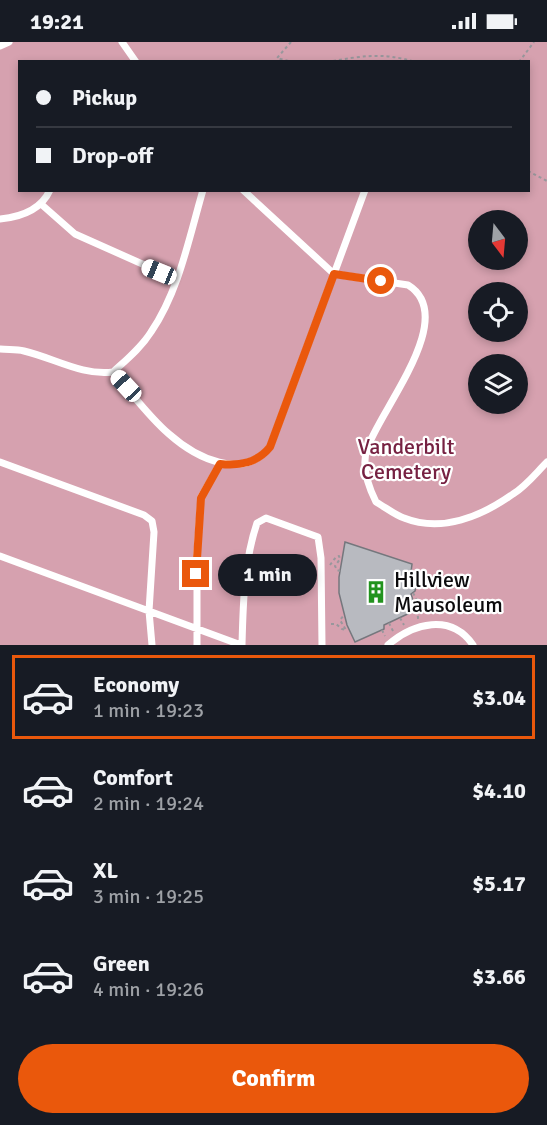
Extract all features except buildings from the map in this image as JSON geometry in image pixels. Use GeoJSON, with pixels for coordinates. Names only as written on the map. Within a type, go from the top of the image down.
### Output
{"type":"FeatureCollection","features":[{"type":"Feature","properties":{"kind":"lane"},"geometry":{"type":"LineString","coordinates":[[0,46],[9,42]]}},
{"type":"Feature","properties":{"kind":"lane"},"geometry":{"type":"LineString","coordinates":[[122,42],[135,60]]}},
{"type":"Feature","properties":{"kind":"lane"},"geometry":{"type":"LineString","coordinates":[[0,219],[26,213],[41,204],[49,192]]}},
{"type":"Feature","properties":{"kind":"lane"},"geometry":{"type":"LineString","coordinates":[[0,349],[22,351],[81,370],[102,374],[113,372],[135,352],[150,334],[165,309],[202,192]]}},
{"type":"Feature","properties":{"kind":"lane"},"geometry":{"type":"LineString","coordinates":[[245,192],[334,274],[408,285],[417,290],[422,298],[424,327],[414,362],[367,448],[366,476],[376,502],[404,518],[437,525],[455,521],[470,517],[514,494],[547,462]]}},
{"type":"Feature","properties":{"kind":"lane"},"geometry":{"type":"LineString","coordinates":[[113,372],[171,436],[191,449],[220,464],[252,462],[262,457],[270,447],[364,192]]}},
{"type":"Feature","properties":{"kind":"lane"},"geometry":{"type":"LineString","coordinates":[[41,204],[75,234],[176,279]]}},
{"type":"Feature","properties":{"kind":"lane"},"geometry":{"type":"LineString","coordinates":[[0,462],[152,521],[154,532],[150,611],[152,645]]}},
{"type":"Feature","properties":{"kind":"lane"},"geometry":{"type":"LineString","coordinates":[[197,645],[197,554],[201,498],[220,464]]}},
{"type":"Feature","properties":{"kind":"lane"},"geometry":{"type":"LineString","coordinates":[[0,556],[242,645],[243,603],[250,552],[257,524],[266,518],[318,537],[321,558],[322,645]]}},
{"type":"Feature","properties":{"kind":"lane"},"geometry":{"type":"LineString","coordinates":[[388,645],[406,632],[433,624],[452,626],[462,632],[473,645]]}},
{"type":"Feature","properties":{"kind":"path"},"geometry":{"type":"LineString","coordinates":[[285,60],[278,58],[291,42]]}},
{"type":"Feature","properties":{"kind":"path"},"geometry":{"type":"LineString","coordinates":[[521,60],[534,42]]}},
{"type":"Feature","properties":{"kind":"path"},"geometry":{"type":"LineString","coordinates":[[338,60],[373,54],[410,60]]}},
{"type":"Feature","properties":{"kind":"path"},"geometry":{"type":"LineString","coordinates":[[530,172],[547,181]]}},
{"type":"Feature","properties":{"kind":"path"},"geometry":{"type":"LineString","coordinates":[[331,565],[339,556],[340,559],[335,566],[340,571]]}},
{"type":"Feature","properties":{"kind":"path"},"geometry":{"type":"LineString","coordinates":[[413,593],[417,600],[418,619]]}},
{"type":"Feature","properties":{"kind":"path"},"geometry":{"type":"LineString","coordinates":[[336,624],[346,630],[340,620],[344,615]]}},
{"type":"Feature","properties":{"kind":"path"},"geometry":{"type":"LineString","coordinates":[[400,618],[404,625]]}},
{"type":"Feature","properties":{"kind":"path"},"geometry":{"type":"LineString","coordinates":[[389,623],[393,631]]}},
{"type":"Feature","properties":{"kind":"path"},"geometry":{"type":"LineString","coordinates":[[382,630],[385,636]]}},
{"type":"Feature","properties":{"kind":"green space","name":"Vanderbilt Cemetery"},"geometry":{"type":"Polygon","coordinates":[[[0,42],[547,42],[547,645],[0,645],[0,42]]]}},
{"type":"Feature","properties":{"kind":"place","name":"Hillview Mausoleum"},"geometry":{"type":"Point","coordinates":[376,592]}},
{"type":"Feature","properties":{"kind":"route"},"geometry":{"type":"LineString","coordinates":[[196,574],[201,498],[220,464],[252,462],[262,457],[270,447],[334,274],[381,281]]}}]}
